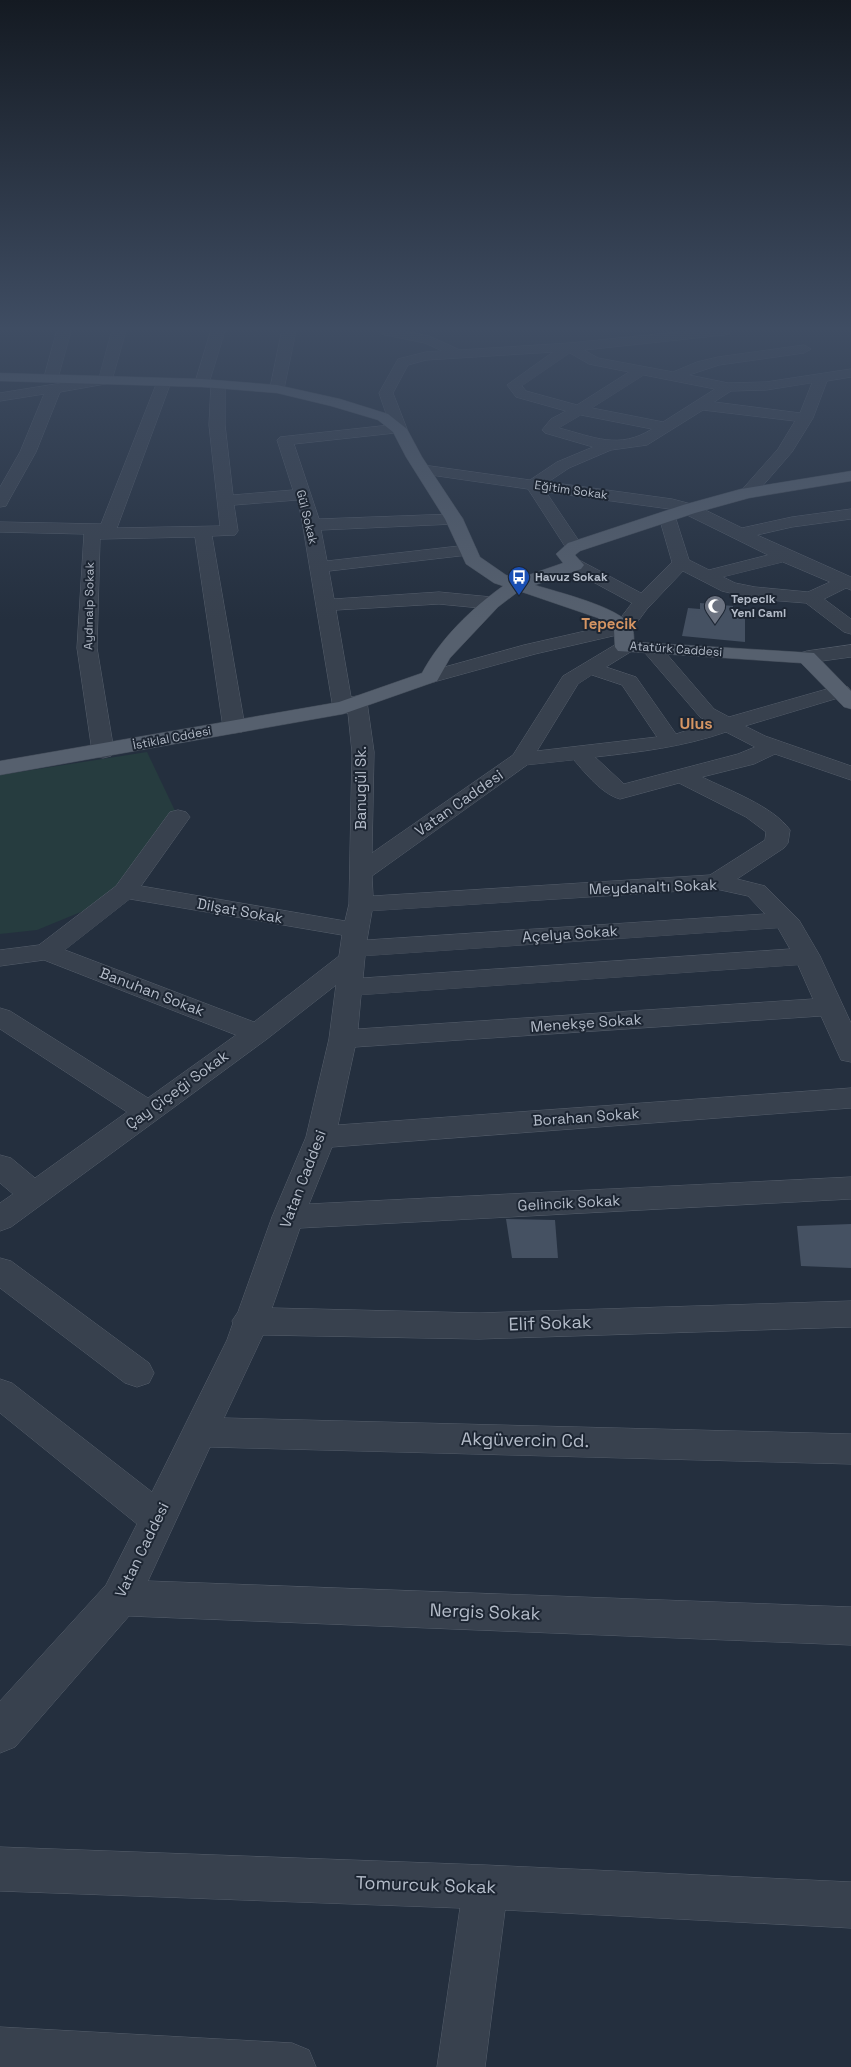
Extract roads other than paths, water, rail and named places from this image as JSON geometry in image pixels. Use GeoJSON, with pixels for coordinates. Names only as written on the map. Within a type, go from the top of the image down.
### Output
{"type":"FeatureCollection","features":[{"type":"Feature","properties":{"kind":"main road","name":"Atatürk Caddesi"},"geometry":{"type":"LineString","coordinates":[[399,429],[414,457],[454,519],[472,560],[485,570],[516,585],[605,614],[624,638],[652,649],[807,657]]}},
{"type":"Feature","properties":{"kind":"main road"},"geometry":{"type":"LineString","coordinates":[[430,677],[442,656],[491,603],[516,585],[575,556],[689,509],[747,493],[851,476]]}},
{"type":"Feature","properties":{"kind":"main road"},"geometry":{"type":"LineString","coordinates":[[807,657],[848,698]]}},
{"type":"Feature","properties":{"kind":"main road","name":"İstiklal Cddesi"},"geometry":{"type":"LineString","coordinates":[[0,768],[103,751],[350,705],[430,677]]}},
{"type":"Feature","properties":{"kind":"street"},"geometry":{"type":"LineString","coordinates":[[0,502],[28,452],[37,427]]}},
{"type":"Feature","properties":{"kind":"street"},"geometry":{"type":"LineString","coordinates":[[107,531],[147,427]]}},
{"type":"Feature","properties":{"kind":"street"},"geometry":{"type":"LineString","coordinates":[[0,527],[107,531],[229,532],[217,427]]}},
{"type":"Feature","properties":{"kind":"street"},"geometry":{"type":"LineString","coordinates":[[552,427],[550,430],[608,446]]}},
{"type":"Feature","properties":{"kind":"street"},"geometry":{"type":"LineString","coordinates":[[644,602],[599,580],[575,556],[533,485],[563,465],[608,446],[642,442],[666,427]]}},
{"type":"Feature","properties":{"kind":"street"},"geometry":{"type":"LineString","coordinates":[[747,493],[784,452],[799,427]]}},
{"type":"Feature","properties":{"kind":"street","name":"Gül Sokak"},"geometry":{"type":"LineString","coordinates":[[350,705],[326,605],[311,525],[285,440],[399,429]]}},
{"type":"Feature","properties":{"kind":"street","name":"Eğitim Sokak"},"geometry":{"type":"LineString","coordinates":[[423,470],[672,504],[689,509],[784,556],[817,570],[849,578]]}},
{"type":"Feature","properties":{"kind":"street"},"geometry":{"type":"LineString","coordinates":[[226,501],[303,494]]}},
{"type":"Feature","properties":{"kind":"street"},"geometry":{"type":"LineString","coordinates":[[740,534],[792,522],[851,514]]}},
{"type":"Feature","properties":{"kind":"street"},"geometry":{"type":"LineString","coordinates":[[668,518],[681,563],[729,587],[747,591],[811,598],[851,628]]}},
{"type":"Feature","properties":{"kind":"street"},"geometry":{"type":"LineString","coordinates":[[311,525],[454,519]]}},
{"type":"Feature","properties":{"kind":"street","name":"Aydınalp Sokak"},"geometry":{"type":"LineString","coordinates":[[103,751],[87,648],[91,536],[107,531]]}},
{"type":"Feature","properties":{"kind":"street"},"geometry":{"type":"LineString","coordinates":[[203,533],[234,727]]}},
{"type":"Feature","properties":{"kind":"street"},"geometry":{"type":"LineString","coordinates":[[319,567],[468,550]]}},
{"type":"Feature","properties":{"kind":"street"},"geometry":{"type":"LineString","coordinates":[[706,576],[784,556]]}},
{"type":"Feature","properties":{"kind":"street"},"geometry":{"type":"LineString","coordinates":[[430,677],[531,649],[624,638],[644,602],[681,563]]}},
{"type":"Feature","properties":{"kind":"street"},"geometry":{"type":"LineString","coordinates":[[811,598],[849,578]]}},
{"type":"Feature","properties":{"kind":"street"},"geometry":{"type":"LineString","coordinates":[[326,605],[439,598],[491,603]]}},
{"type":"Feature","properties":{"kind":"street","name":"Vatan Caddesi"},"geometry":{"type":"LineString","coordinates":[[0,1732],[120,1598],[244,1340],[249,1321],[288,1217],[321,1137],[343,1040],[361,904],[360,873],[521,759],[570,680],[590,668],[624,638]]}},
{"type":"Feature","properties":{"kind":"street"},"geometry":{"type":"LineString","coordinates":[[652,649],[707,713],[726,725],[757,741],[851,773]]}},
{"type":"Feature","properties":{"kind":"street"},"geometry":{"type":"LineString","coordinates":[[807,657],[851,651]]}},
{"type":"Feature","properties":{"kind":"street"},"geometry":{"type":"LineString","coordinates":[[590,668],[629,681],[670,741]]}},
{"type":"Feature","properties":{"kind":"street"},"geometry":{"type":"LineString","coordinates":[[521,759],[687,738],[726,725],[848,698]]}},
{"type":"Feature","properties":{"kind":"street","name":"Banugül Sk."},"geometry":{"type":"LineString","coordinates":[[350,705],[363,752],[360,873]]}},
{"type":"Feature","properties":{"kind":"street"},"geometry":{"type":"LineString","coordinates":[[580,751],[593,769],[620,792],[746,759],[774,747]]}},
{"type":"Feature","properties":{"kind":"street"},"geometry":{"type":"LineString","coordinates":[[682,776],[754,812],[778,830],[776,843],[716,882]]}},
{"type":"Feature","properties":{"kind":"street"},"geometry":{"type":"LineString","coordinates":[[0,958],[46,952],[125,891],[178,817]]}},
{"type":"Feature","properties":{"kind":"street","name":"Meydanaltı Sokak"},"geometry":{"type":"LineString","coordinates":[[361,904],[716,882],[756,891],[786,920],[807,956],[851,1052]]}},
{"type":"Feature","properties":{"kind":"street","name":"Dilşat Sokak"},"geometry":{"type":"LineString","coordinates":[[125,891],[354,946]]}},
{"type":"Feature","properties":{"kind":"street","name":"Açelya Sokak"},"geometry":{"type":"LineString","coordinates":[[354,946],[786,920]]}},
{"type":"Feature","properties":{"kind":"street","name":"Çay Çiçeği Sokak"},"geometry":{"type":"LineString","coordinates":[[0,1219],[147,1111],[258,1033],[354,946]]}},
{"type":"Feature","properties":{"kind":"street","name":"Banuhan Sokak"},"geometry":{"type":"LineString","coordinates":[[46,952],[258,1033]]}},
{"type":"Feature","properties":{"kind":"street"},"geometry":{"type":"LineString","coordinates":[[349,987],[807,956]]}},
{"type":"Feature","properties":{"kind":"street","name":"Menekşe Sokak"},"geometry":{"type":"LineString","coordinates":[[343,1040],[829,1007]]}},
{"type":"Feature","properties":{"kind":"street"},"geometry":{"type":"LineString","coordinates":[[0,1017],[147,1111]]}},
{"type":"Feature","properties":{"kind":"street","name":"Borahan Sokak"},"geometry":{"type":"LineString","coordinates":[[321,1137],[851,1098]]}},
{"type":"Feature","properties":{"kind":"street"},"geometry":{"type":"LineString","coordinates":[[0,1166],[34,1194]]}},
{"type":"Feature","properties":{"kind":"street","name":"Gelincik Sokak"},"geometry":{"type":"LineString","coordinates":[[288,1217],[851,1188]]}},
{"type":"Feature","properties":{"kind":"street"},"geometry":{"type":"LineString","coordinates":[[0,1270],[137,1373]]}},
{"type":"Feature","properties":{"kind":"street","name":"Elif Sokak"},"geometry":{"type":"LineString","coordinates":[[249,1321],[479,1326],[851,1314]]}},
{"type":"Feature","properties":{"kind":"street"},"geometry":{"type":"LineString","coordinates":[[0,1393],[157,1518]]}},
{"type":"Feature","properties":{"kind":"street","name":"Akgüvercin Cd."},"geometry":{"type":"LineString","coordinates":[[200,1432],[851,1449]]}},
{"type":"Feature","properties":{"kind":"street","name":"Nergis Sokak"},"geometry":{"type":"LineString","coordinates":[[120,1598],[851,1626]]}},
{"type":"Feature","properties":{"kind":"street","name":"Tomurcuk Sokak"},"geometry":{"type":"LineString","coordinates":[[0,1869],[485,1887],[851,1905]]}},
{"type":"Feature","properties":{"kind":"street"},"geometry":{"type":"LineString","coordinates":[[461,2067],[485,1887]]}},
{"type":"Feature","properties":{"kind":"street"},"geometry":{"type":"LineString","coordinates":[[0,2051],[292,2067]]}},
{"type":"Feature","properties":{"kind":"place","name":"Havuz Sokak"},"geometry":{"type":"Point","coordinates":[519,596]}},
{"type":"Feature","properties":{"kind":"place","name":"Tepecik Yeni Cami"},"geometry":{"type":"Point","coordinates":[715,625]}},
{"type":"Feature","properties":{"kind":"district","name":"Tepecik"},"geometry":{"type":"Point","coordinates":[609,624]}},
{"type":"Feature","properties":{"kind":"district","name":"Ulus"},"geometry":{"type":"Point","coordinates":[696,723]}}]}
